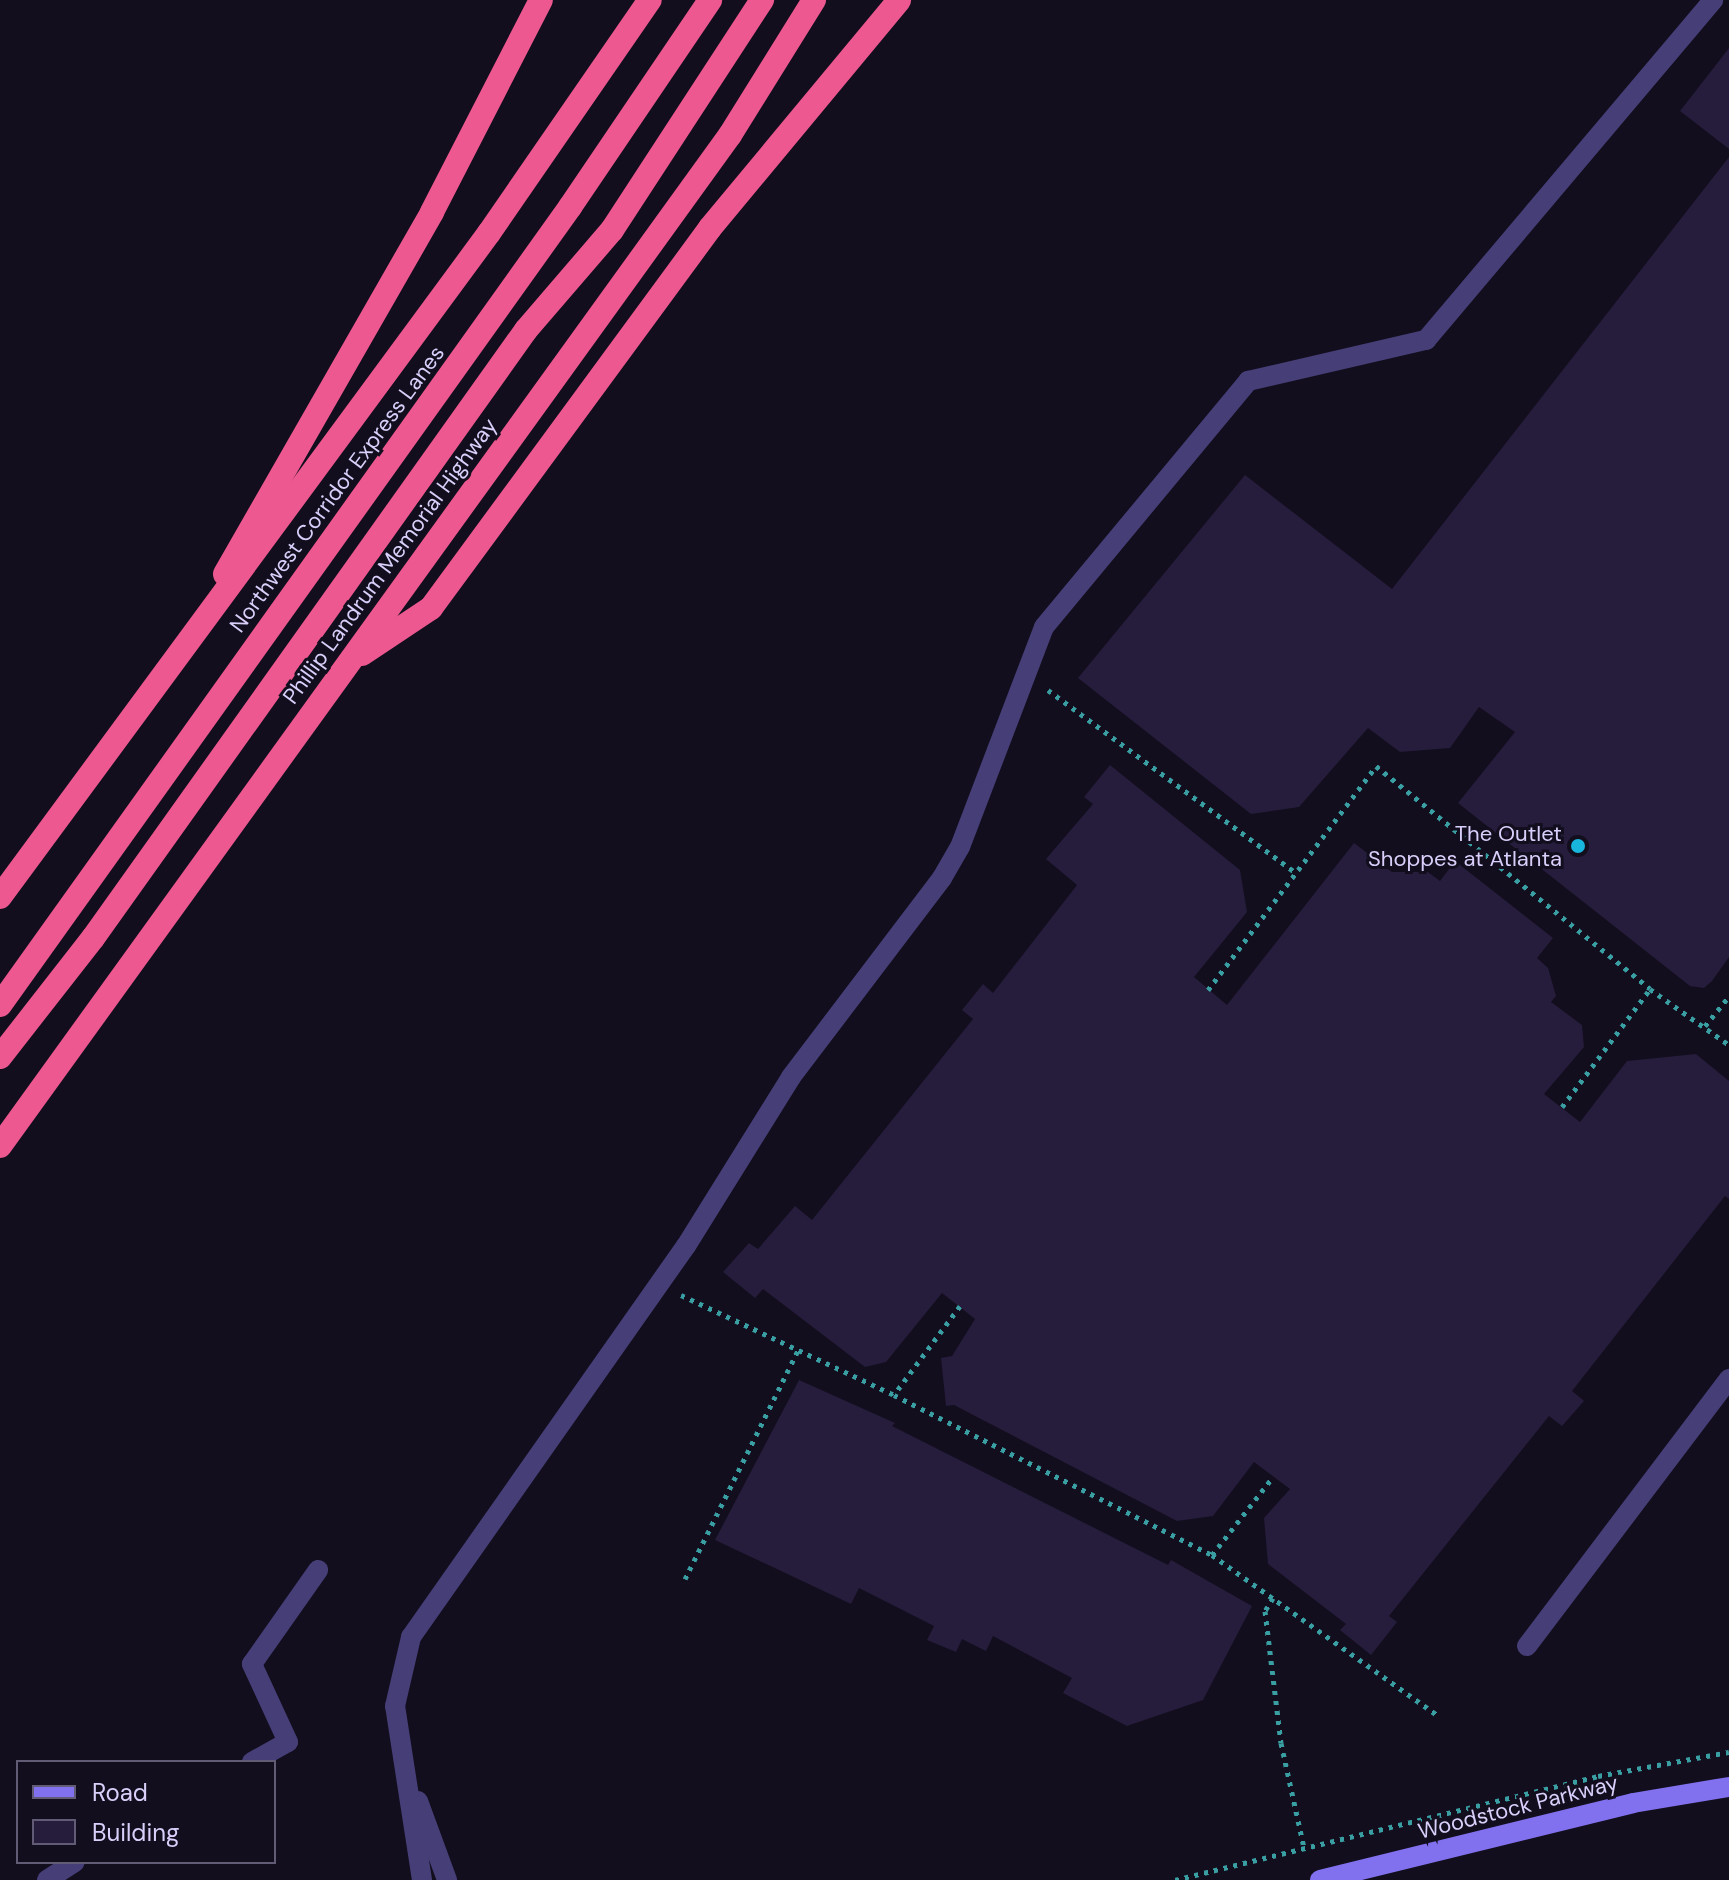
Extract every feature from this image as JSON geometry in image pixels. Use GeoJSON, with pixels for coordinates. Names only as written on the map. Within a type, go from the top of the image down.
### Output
{"type":"FeatureCollection","features":[{"type":"Feature","properties":{"kind":"highway"},"geometry":{"type":"LineString","coordinates":[[164,681],[432,212],[541,0]]}},
{"type":"Feature","properties":{"kind":"highway"},"geometry":{"type":"LineString","coordinates":[[0,897],[164,681],[489,233],[650,0]]}},
{"type":"Feature","properties":{"kind":"highway","name":"Northwest Corridor Express Lanes"},"geometry":{"type":"LineString","coordinates":[[0,1005],[570,207],[710,0]]}},
{"type":"Feature","properties":{"kind":"highway"},"geometry":{"type":"LineString","coordinates":[[0,1057],[93,938],[526,330],[612,230],[762,0]]}},
{"type":"Feature","properties":{"kind":"highway","name":"Phillip Landrum Memorial Highway"},"geometry":{"type":"LineString","coordinates":[[0,1146],[730,135],[814,0]]}},
{"type":"Feature","properties":{"kind":"highway"},"geometry":{"type":"LineString","coordinates":[[350,661],[431,608],[700,241],[899,0]]}},
{"type":"Feature","properties":{"kind":"main road","name":"Woodstock Parkway"},"geometry":{"type":"LineString","coordinates":[[1320,1880],[1633,1803],[1729,1787]]}},
{"type":"Feature","properties":{"kind":"lane"},"geometry":{"type":"LineString","coordinates":[[422,1880],[395,1706],[411,1637],[657,1284],[808,1053],[942,878],[960,847],[1044,627],[1248,381],[1426,340],[1713,0]]}},
{"type":"Feature","properties":{"kind":"lane"},"geometry":{"type":"LineString","coordinates":[[1527,1646],[1729,1379]]}},
{"type":"Feature","properties":{"kind":"lane"},"geometry":{"type":"LineString","coordinates":[[256,1760],[288,1742],[252,1664],[318,1570]]}},
{"type":"Feature","properties":{"kind":"lane"},"geometry":{"type":"LineString","coordinates":[[400,1751],[447,1880]]}},
{"type":"Feature","properties":{"kind":"lane"},"geometry":{"type":"LineString","coordinates":[[47,1880],[72,1864]]}},
{"type":"Feature","properties":{"kind":"path"},"geometry":{"type":"LineString","coordinates":[[1024,673],[1295,872]]}},
{"type":"Feature","properties":{"kind":"path"},"geometry":{"type":"LineString","coordinates":[[1208,990],[1376,766],[1650,989],[1729,1045]]}},
{"type":"Feature","properties":{"kind":"path"},"geometry":{"type":"LineString","coordinates":[[1562,1107],[1650,989]]}},
{"type":"Feature","properties":{"kind":"path"},"geometry":{"type":"LineString","coordinates":[[1705,1026],[1729,996]]}},
{"type":"Feature","properties":{"kind":"path"},"geometry":{"type":"LineString","coordinates":[[657,1284],[894,1395],[1212,1555],[1437,1715]]}},
{"type":"Feature","properties":{"kind":"path"},"geometry":{"type":"LineString","coordinates":[[894,1395],[960,1306]]}},
{"type":"Feature","properties":{"kind":"path"},"geometry":{"type":"LineString","coordinates":[[685,1579],[798,1350]]}},
{"type":"Feature","properties":{"kind":"path"},"geometry":{"type":"LineString","coordinates":[[1212,1555],[1273,1477]]}},
{"type":"Feature","properties":{"kind":"path"},"geometry":{"type":"LineString","coordinates":[[1273,1598],[1265,1611],[1281,1743],[1304,1848]]}},
{"type":"Feature","properties":{"kind":"path"},"geometry":{"type":"LineString","coordinates":[[1175,1880],[1598,1776],[1729,1752]]}},
{"type":"Feature","properties":{"kind":"building"},"geometry":{"type":"Polygon","coordinates":[[[1729,48],[1729,149],[1680,111],[1729,48]]]}},
{"type":"Feature","properties":{"kind":"building"},"geometry":{"type":"Polygon","coordinates":[[[1729,157],[1729,957],[1704,988],[1690,986],[1458,803],[1515,732],[1479,707],[1450,748],[1400,752],[1368,728],[1299,807],[1251,814],[1078,678],[1245,475],[1392,589],[1729,157]]]}},
{"type":"Feature","properties":{"kind":"building"},"geometry":{"type":"Polygon","coordinates":[[[1110,765],[1240,870],[1247,912],[1194,977],[1227,1005],[1354,843],[1392,872],[1428,872],[1440,881],[1455,861],[1553,938],[1537,958],[1548,968],[1556,996],[1551,1002],[1582,1025],[1584,1047],[1544,1094],[1580,1122],[1627,1061],[1696,1054],[1729,1081],[1729,1199],[1725,1196],[1572,1391],[1584,1401],[1562,1426],[1549,1416],[1389,1616],[1397,1622],[1371,1655],[1340,1630],[1346,1624],[1268,1564],[1264,1518],[1290,1489],[1254,1462],[1213,1516],[1177,1521],[954,1405],[946,1406],[941,1358],[952,1356],[975,1319],[942,1293],[886,1362],[865,1367],[763,1289],[755,1298],[723,1272],[749,1243],[758,1249],[795,1206],[812,1220],[973,1019],[962,1010],[983,984],[993,993],[1077,885],[1046,859],[1093,804],[1084,797],[1110,765]]]}},
{"type":"Feature","properties":{"kind":"building"},"geometry":{"type":"Polygon","coordinates":[[[799,1380],[895,1423],[892,1426],[1168,1565],[1171,1560],[1252,1606],[1203,1700],[1127,1726],[1063,1693],[1072,1678],[993,1636],[986,1651],[962,1639],[956,1652],[927,1640],[934,1626],[859,1588],[851,1604],[715,1540],[799,1380]]]}},
{"type":"Feature","properties":{"kind":"place","name":"The Outlet Shoppes at Atlanta"},"geometry":{"type":"Point","coordinates":[1578,846]}}]}
